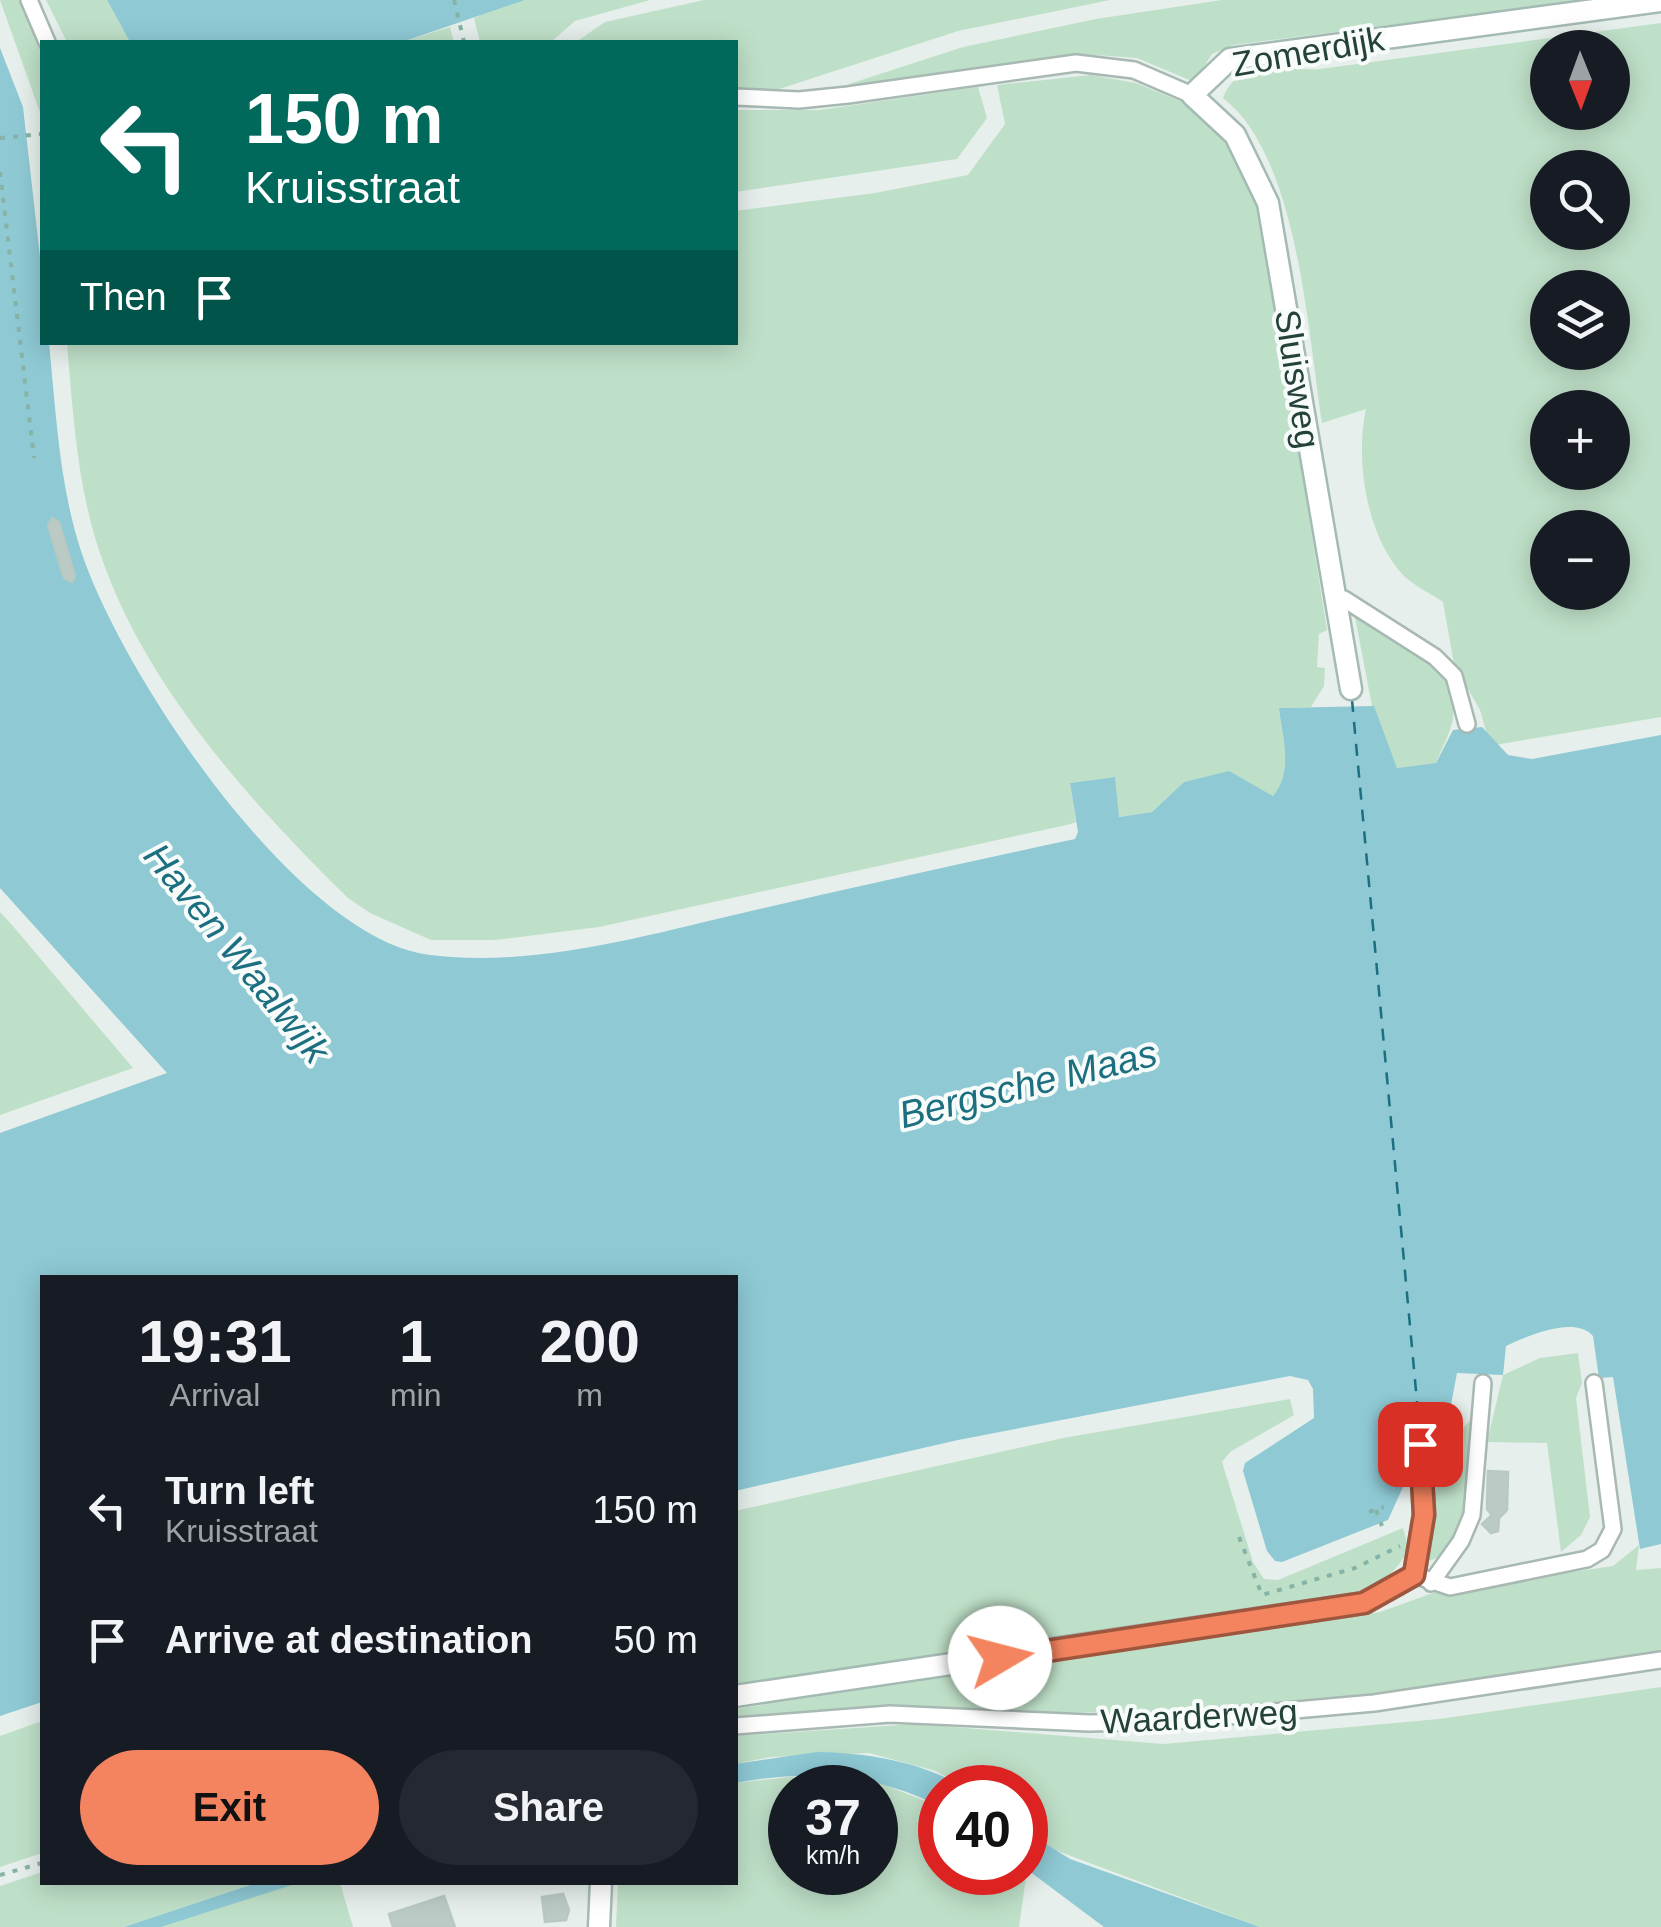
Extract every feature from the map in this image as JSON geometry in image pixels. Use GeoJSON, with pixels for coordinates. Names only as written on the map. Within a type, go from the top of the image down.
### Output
{"type":"FeatureCollection","features":[{"type":"Feature","properties":{"kind":"street"},"geometry":{"type":"LineString","coordinates":[[28,0],[47,40]]}},
{"type":"Feature","properties":{"kind":"street","name":"Zomerdijk"},"geometry":{"type":"LineString","coordinates":[[738,97],[799,100],[848,96],[1076,63],[1134,70],[1192,96],[1230,58],[1661,1]]}},
{"type":"Feature","properties":{"kind":"street","name":"Sluisweg"},"geometry":{"type":"LineString","coordinates":[[1192,96],[1236,134],[1268,203],[1351,688]]}},
{"type":"Feature","properties":{"kind":"street"},"geometry":{"type":"LineString","coordinates":[[1334,601],[1344,599],[1436,657],[1454,676],[1468,724]]}},
{"type":"Feature","properties":{"kind":"street"},"geometry":{"type":"LineString","coordinates":[[738,1696],[1352,1606],[1422,1579],[1461,1542],[1472,1515],[1482,1383]]}},
{"type":"Feature","properties":{"kind":"street"},"geometry":{"type":"LineString","coordinates":[[1422,1579],[1450,1588],[1588,1560],[1602,1550],[1614,1529],[1594,1383]]}},
{"type":"Feature","properties":{"kind":"street"},"geometry":{"type":"LineString","coordinates":[[1420,1444],[1422,1579]]}},
{"type":"Feature","properties":{"kind":"street","name":"Waarderweg"},"geometry":{"type":"LineString","coordinates":[[738,1726],[890,1714],[1089,1723],[1172,1722],[1374,1703],[1661,1660]]}},
{"type":"Feature","properties":{"kind":"street"},"geometry":{"type":"LineString","coordinates":[[599,1927],[601,1885]]}},
{"type":"Feature","properties":{"kind":"path"},"geometry":{"type":"LineString","coordinates":[[454,0],[464,40]]}},
{"type":"Feature","properties":{"kind":"path"},"geometry":{"type":"LineString","coordinates":[[0,138],[40,134]]}},
{"type":"Feature","properties":{"kind":"path"},"geometry":{"type":"LineString","coordinates":[[0,172],[34,458]]}},
{"type":"Feature","properties":{"kind":"path"},"geometry":{"type":"LineString","coordinates":[[1369,1512],[1384,1508]]}},
{"type":"Feature","properties":{"kind":"path"},"geometry":{"type":"LineString","coordinates":[[1376,1510],[1382,1526]]}},
{"type":"Feature","properties":{"kind":"path"},"geometry":{"type":"LineString","coordinates":[[1239,1537],[1262,1595],[1356,1568],[1423,1536]]}},
{"type":"Feature","properties":{"kind":"path"},"geometry":{"type":"LineString","coordinates":[[0,1875],[40,1865]]}},
{"type":"Feature","properties":{"kind":"green space"},"geometry":{"type":"Polygon","coordinates":[[[0,0],[19,0],[40,47],[40,112],[0,0]]]}},
{"type":"Feature","properties":{"kind":"green space"},"geometry":{"type":"Polygon","coordinates":[[[46,0],[107,0],[129,40],[66,40],[46,0]]]}},
{"type":"Feature","properties":{"kind":"green space"},"geometry":{"type":"Polygon","coordinates":[[[525,0],[650,0],[575,21],[553,40],[480,40],[474,18],[504,4],[525,0]]]}},
{"type":"Feature","properties":{"kind":"green space"},"geometry":{"type":"Polygon","coordinates":[[[704,0],[1110,0],[958,31],[773,91],[738,88],[738,40],[579,40],[605,22],[704,0]]]}},
{"type":"Feature","properties":{"kind":"green space"},"geometry":{"type":"Polygon","coordinates":[[[1222,0],[1589,0],[1233,45],[1212,54],[1194,82],[1137,58],[1082,54],[840,87],[963,47],[1096,19],[1222,0]]]}},
{"type":"Feature","properties":{"kind":"green space"},"geometry":{"type":"Polygon","coordinates":[[[1661,23],[1661,717],[1495,745],[1488,738],[1480,710],[1454,664],[1443,602],[1403,575],[1390,558],[1372,518],[1363,473],[1366,409],[1322,423],[1304,296],[1284,202],[1268,160],[1248,125],[1223,98],[1240,76],[1277,68],[1320,69],[1530,41],[1530,130],[1630,130],[1630,30],[1609,30],[1661,23]]]}},
{"type":"Feature","properties":{"kind":"green space"},"geometry":{"type":"Polygon","coordinates":[[[450,27],[453,40],[408,40],[450,27]]]}},
{"type":"Feature","properties":{"kind":"green space"},"geometry":{"type":"Polygon","coordinates":[[[1091,75],[1136,83],[1202,110],[1256,182],[1327,630],[1319,634],[1317,667],[1325,668],[1324,686],[1311,707],[1279,708],[1285,765],[1273,796],[1229,772],[1184,782],[1152,812],[1118,817],[1115,777],[1070,783],[1076,822],[1071,824],[599,927],[495,940],[431,940],[370,913],[348,898],[275,823],[204,739],[172,695],[119,602],[86,502],[67,345],[738,345],[738,211],[875,193],[968,175],[1005,124],[997,85],[1091,75]]]}},
{"type":"Feature","properties":{"kind":"green space"},"geometry":{"type":"Polygon","coordinates":[[[978,87],[987,118],[957,159],[738,192],[738,110],[819,110],[978,87]]]}},
{"type":"Feature","properties":{"kind":"green space"},"geometry":{"type":"Polygon","coordinates":[[[1355,617],[1422,655],[1445,681],[1452,698],[1453,718],[1436,763],[1397,768],[1372,706],[1355,617]]]}},
{"type":"Feature","properties":{"kind":"green space"},"geometry":{"type":"Polygon","coordinates":[[[0,912],[12,925],[133,1068],[0,1115],[0,912]]]}},
{"type":"Feature","properties":{"kind":"green space"},"geometry":{"type":"Polygon","coordinates":[[[1578,1353],[1582,1383],[1576,1398],[1590,1517],[1581,1535],[1561,1552],[1547,1443],[1487,1442],[1503,1375],[1540,1358],[1578,1353]]]}},
{"type":"Feature","properties":{"kind":"green space"},"geometry":{"type":"Polygon","coordinates":[[[1290,1399],[1294,1415],[1230,1452],[1222,1462],[1253,1562],[1264,1579],[1278,1580],[1403,1528],[1409,1549],[1390,1575],[1375,1586],[1344,1597],[738,1689],[738,1510],[1063,1438],[1290,1399]]]}},
{"type":"Feature","properties":{"kind":"green space"},"geometry":{"type":"Polygon","coordinates":[[[1476,1414],[1473,1475],[1465,1518],[1445,1552],[1429,1561],[1443,1464],[1461,1431],[1476,1414]]]}},
{"type":"Feature","properties":{"kind":"green space"},"geometry":{"type":"Polygon","coordinates":[[[1639,1545],[1636,1570],[1661,1568],[1661,1657],[1434,1689],[1202,1710],[1063,1713],[909,1706],[738,1718],[738,1709],[1380,1612],[1433,1593],[1613,1566],[1639,1545]]]}},
{"type":"Feature","properties":{"kind":"green space"},"geometry":{"type":"Polygon","coordinates":[[[1661,1687],[1661,1927],[1260,1927],[1048,1847],[1048,1765],[918,1766],[869,1753],[771,1757],[738,1763],[738,1736],[915,1724],[1164,1744],[1439,1719],[1661,1687]]]}},
{"type":"Feature","properties":{"kind":"green space"},"geometry":{"type":"Polygon","coordinates":[[[40,1722],[40,1854],[0,1867],[0,1736],[40,1722]]]}},
{"type":"Feature","properties":{"kind":"green space"},"geometry":{"type":"Polygon","coordinates":[[[768,1779],[768,1895],[898,1895],[898,1790],[918,1798],[918,1895],[1023,1895],[1019,1927],[616,1927],[618,1885],[738,1885],[738,1783],[768,1779]]]}},
{"type":"Feature","properties":{"kind":"green space"},"geometry":{"type":"Polygon","coordinates":[[[40,1873],[40,1885],[250,1885],[124,1927],[0,1927],[0,1886],[40,1873]]]}},
{"type":"Feature","properties":{"kind":"green space"},"geometry":{"type":"Polygon","coordinates":[[[290,1885],[341,1885],[353,1927],[161,1927],[290,1885]]]}},
{"type":"Feature","properties":{"kind":"water"},"geometry":{"type":"Polygon","coordinates":[[[107,0],[525,0],[408,40],[129,40],[107,0]]]}},
{"type":"Feature","properties":{"kind":"water"},"geometry":{"type":"Polygon","coordinates":[[[0,48],[23,107],[40,256],[40,345],[49,345],[68,500],[81,551],[102,602],[173,728],[220,792],[271,852],[325,902],[378,938],[430,955],[470,958],[551,953],[632,939],[1075,839],[1078,832],[1070,783],[1115,777],[1119,817],[1152,812],[1184,782],[1229,771],[1273,796],[1285,765],[1279,708],[1374,706],[1397,768],[1436,763],[1453,730],[1482,727],[1508,755],[1532,759],[1661,735],[1661,1544],[1640,1549],[1613,1377],[1599,1378],[1593,1336],[1575,1327],[1551,1329],[1506,1346],[1503,1375],[1457,1373],[1444,1442],[1395,1443],[1403,1487],[1388,1520],[1282,1562],[1275,1561],[1267,1551],[1243,1471],[1245,1463],[1314,1418],[1313,1389],[1308,1380],[1290,1376],[958,1440],[738,1490],[738,1275],[40,1275],[40,1703],[0,1716],[0,1133],[167,1073],[0,888],[0,48]]]}},
{"type":"Feature","properties":{"kind":"water"},"geometry":{"type":"Polygon","coordinates":[[[817,1752],[855,1754],[918,1768],[918,1797],[898,1789],[898,1765],[768,1765],[768,1778],[738,1783],[738,1764],[817,1752]]]}},
{"type":"Feature","properties":{"kind":"water"},"geometry":{"type":"Polygon","coordinates":[[[1048,1845],[1070,1859],[1260,1927],[1104,1927],[1048,1885],[1048,1845]]]}},
{"type":"Feature","properties":{"kind":"water"},"geometry":{"type":"Polygon","coordinates":[[[250,1885],[292,1885],[161,1927],[124,1927],[250,1885]]]}},
{"type":"Feature","properties":{"kind":"building"},"geometry":{"type":"Polygon","coordinates":[[[52,518],[59,522],[75,576],[72,582],[64,578],[48,525],[52,518]]]}},
{"type":"Feature","properties":{"kind":"building"},"geometry":{"type":"Polygon","coordinates":[[[1488,1471],[1508,1472],[1507,1510],[1499,1518],[1498,1531],[1491,1533],[1482,1524],[1492,1515],[1487,1509],[1488,1471]]]}},
{"type":"Feature","properties":{"kind":"building"},"geometry":{"type":"Polygon","coordinates":[[[563,1894],[569,1910],[566,1920],[545,1922],[542,1897],[563,1894]]]}},
{"type":"Feature","properties":{"kind":"building"},"geometry":{"type":"Polygon","coordinates":[[[444,1896],[455,1927],[393,1927],[389,1914],[444,1896]]]}},
{"type":"Feature","properties":{"kind":"ferry route"},"geometry":{"type":"LineString","coordinates":[[1352,700],[1420,1434]]}},
{"type":"Feature","properties":{"kind":"route"},"geometry":{"type":"LineString","coordinates":[[1000,1658],[1364,1603],[1414,1575],[1421,1552],[1424,1515],[1420,1444]]}},
{"type":"Feature","properties":{"kind":"water label","name":"Haven Waalwijk"},"geometry":{"type":"Point","coordinates":[237,953]}},
{"type":"Feature","properties":{"kind":"water label","name":"Bergsche Maas"},"geometry":{"type":"Point","coordinates":[1028,1084]}}]}
